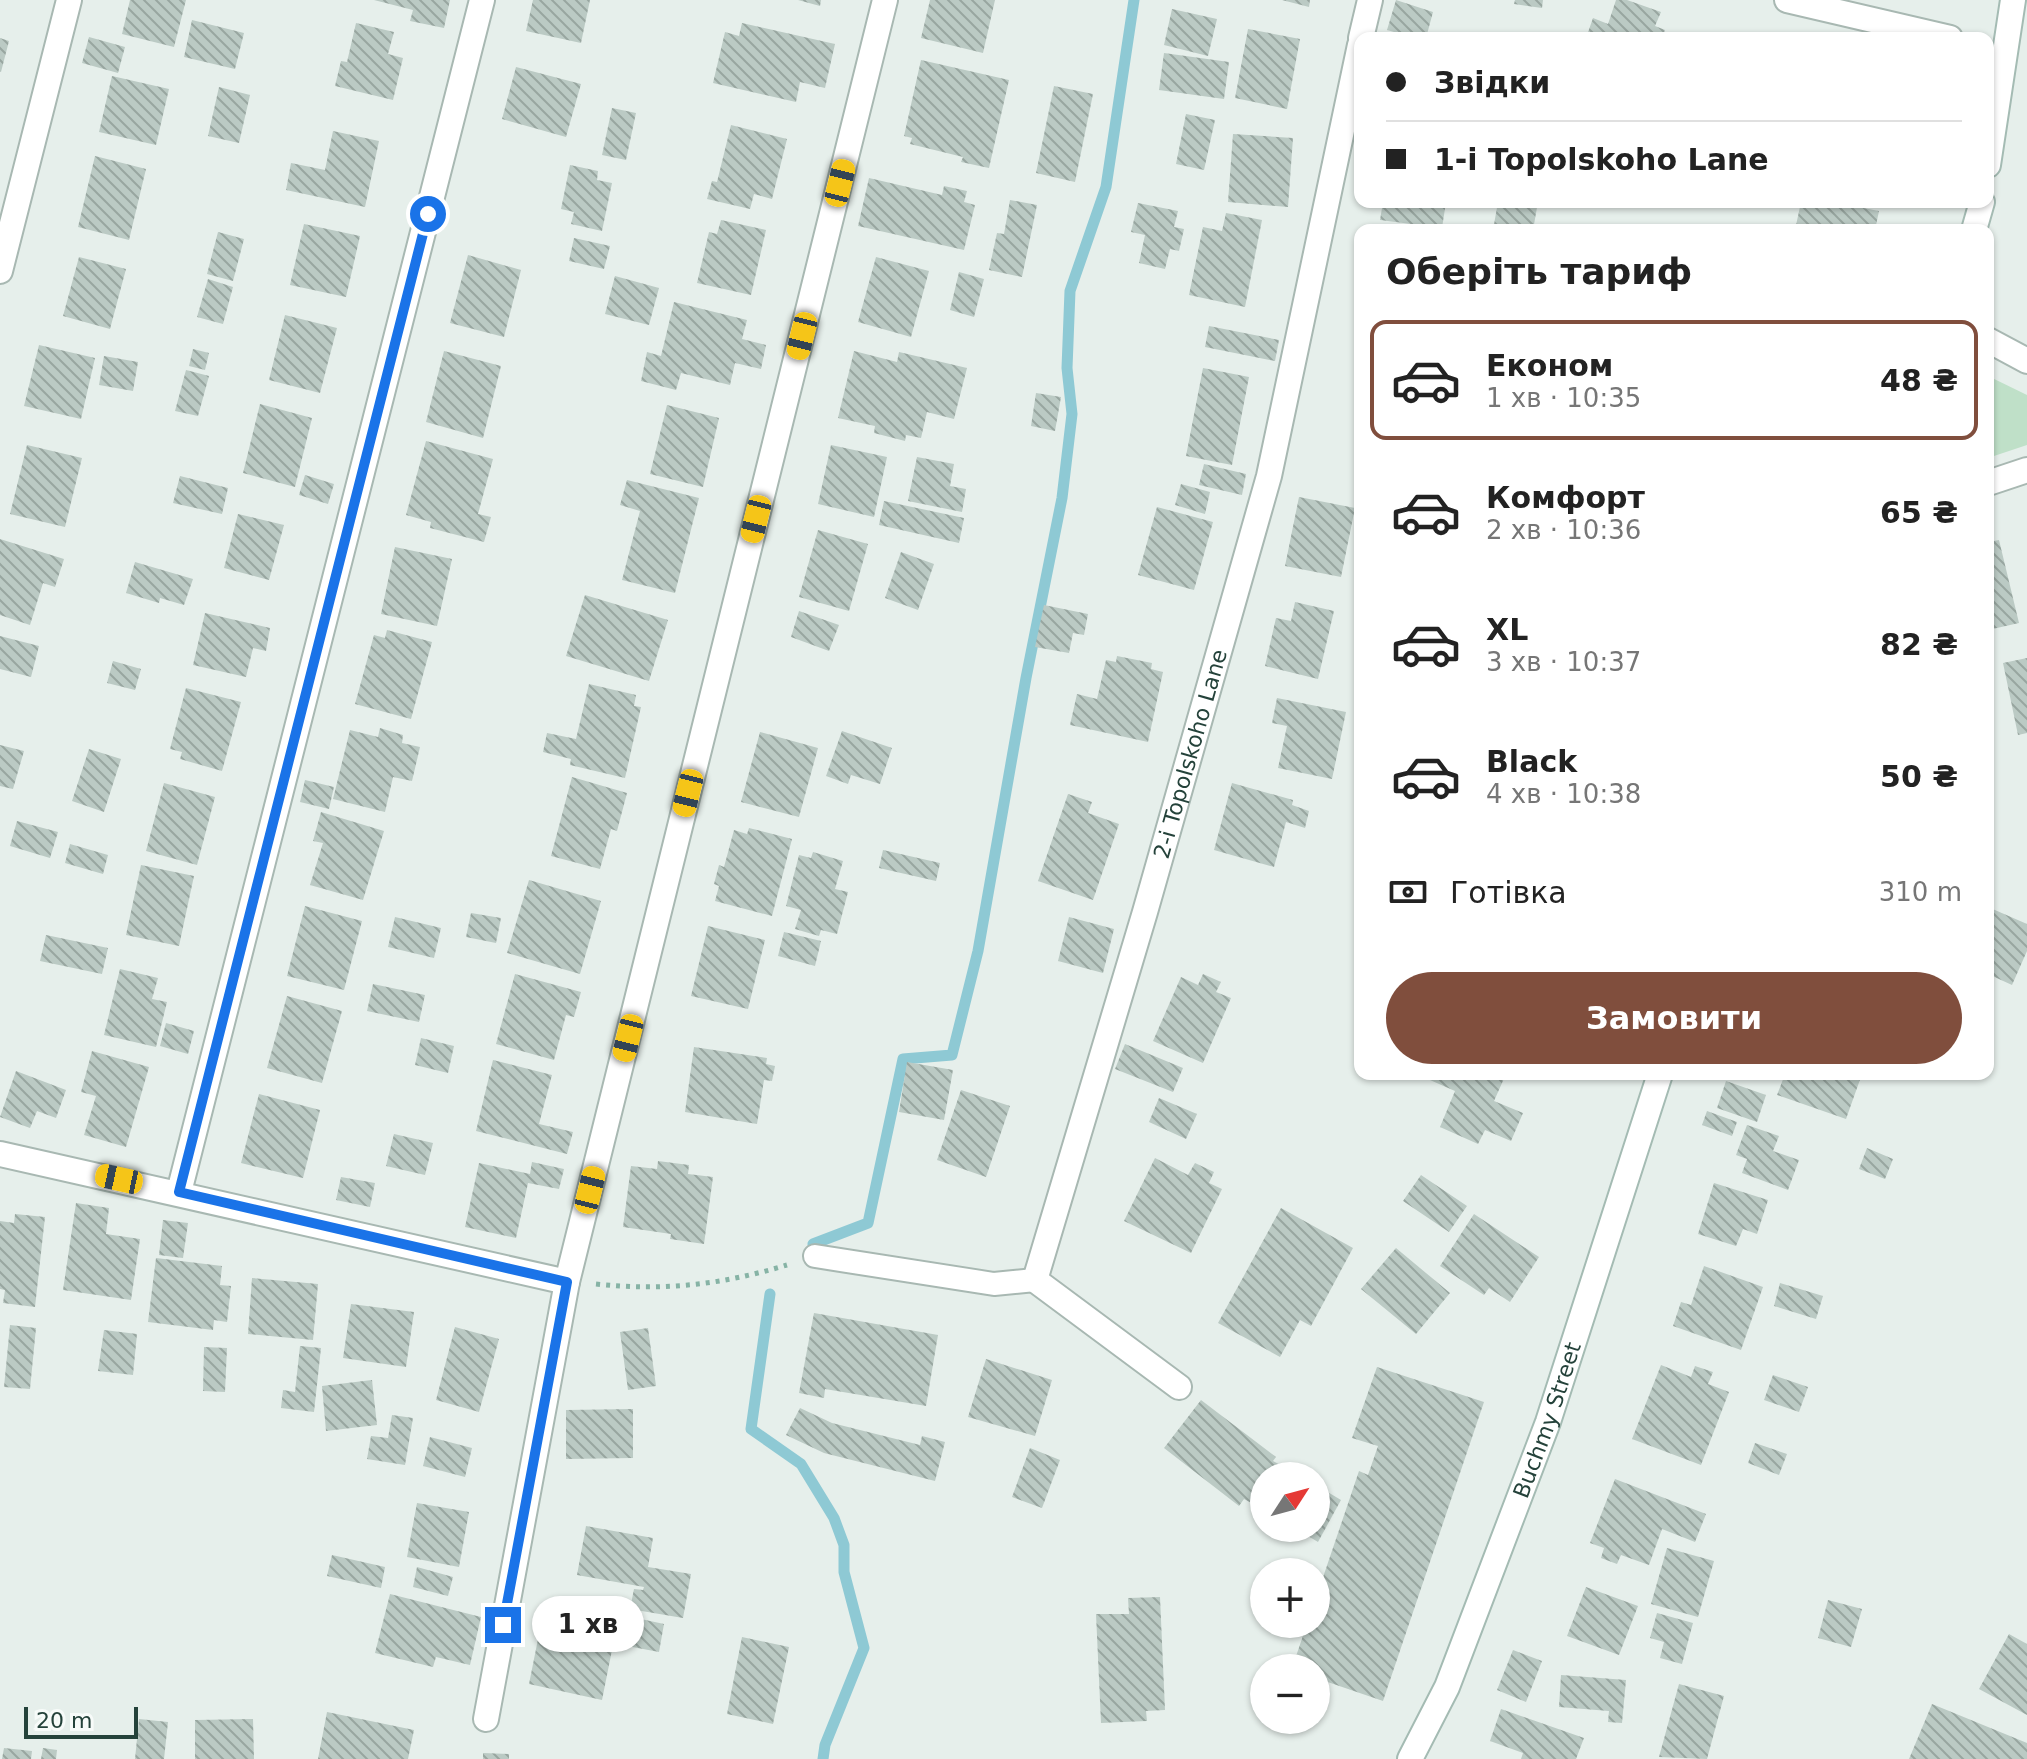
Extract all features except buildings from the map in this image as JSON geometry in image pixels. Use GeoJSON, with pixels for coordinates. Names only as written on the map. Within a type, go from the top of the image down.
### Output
{"type":"FeatureCollection","features":[{"type":"Feature","properties":{"kind":"street"},"geometry":{"type":"LineString","coordinates":[[0,271],[69,0]]}},
{"type":"Feature","properties":{"kind":"street"},"geometry":{"type":"LineString","coordinates":[[179,1192],[482,0]]}},
{"type":"Feature","properties":{"kind":"street"},"geometry":{"type":"LineString","coordinates":[[486,1719],[567,1282],[885,0]]}},
{"type":"Feature","properties":{"kind":"street"},"geometry":{"type":"LineString","coordinates":[[1362,32],[1370,0]]}},
{"type":"Feature","properties":{"kind":"street"},"geometry":{"type":"LineString","coordinates":[[1787,0],[1924,32]]}},
{"type":"Feature","properties":{"kind":"street"},"geometry":{"type":"LineString","coordinates":[[1994,88],[1997,49],[2013,0]]}},
{"type":"Feature","properties":{"kind":"street","name":"2-i Topolskoho Lane"},"geometry":{"type":"LineString","coordinates":[[1035,1280],[1145,912],[1269,476],[1354,73]]}},
{"type":"Feature","properties":{"kind":"street"},"geometry":{"type":"LineString","coordinates":[[1994,343],[2027,361]]}},
{"type":"Feature","properties":{"kind":"street"},"geometry":{"type":"LineString","coordinates":[[1994,481],[2027,470]]}},
{"type":"Feature","properties":{"kind":"street","name":"Buchmy Street"},"geometry":{"type":"LineString","coordinates":[[1410,1759],[1447,1687],[1548,1422],[1658,1080]]}},
{"type":"Feature","properties":{"kind":"street"},"geometry":{"type":"LineString","coordinates":[[0,1154],[567,1282]]}},
{"type":"Feature","properties":{"kind":"street"},"geometry":{"type":"LineString","coordinates":[[1035,1280],[1179,1387]]}},
{"type":"Feature","properties":{"kind":"street"},"geometry":{"type":"LineString","coordinates":[[1427,1759],[1447,1687]]}},
{"type":"Feature","properties":{"kind":"lane"},"geometry":{"type":"LineString","coordinates":[[815,1256],[994,1284],[1035,1280]]}},
{"type":"Feature","properties":{"kind":"path"},"geometry":{"type":"LineString","coordinates":[[567,1282],[645,1289],[737,1280],[815,1256]]}},
{"type":"Feature","properties":{"kind":"green space"},"geometry":{"type":"Polygon","coordinates":[[[1994,379],[2027,395],[2027,445],[1994,456],[1994,379]]]}},
{"type":"Feature","properties":{"kind":"waterway"},"geometry":{"type":"LineString","coordinates":[[813,1244],[868,1223],[903,1059],[952,1055],[978,951],[1026,678],[1062,498],[1072,414],[1067,368],[1070,291],[1106,187],[1134,0]]}},
{"type":"Feature","properties":{"kind":"waterway"},"geometry":{"type":"LineString","coordinates":[[770,1294],[751,1429],[801,1464],[834,1518],[844,1545],[844,1572],[864,1648],[825,1745],[823,1759]]}},
{"type":"Feature","properties":{"kind":"route"},"geometry":{"type":"LineString","coordinates":[[428,214],[179,1192],[567,1282],[503,1625]]}}]}
